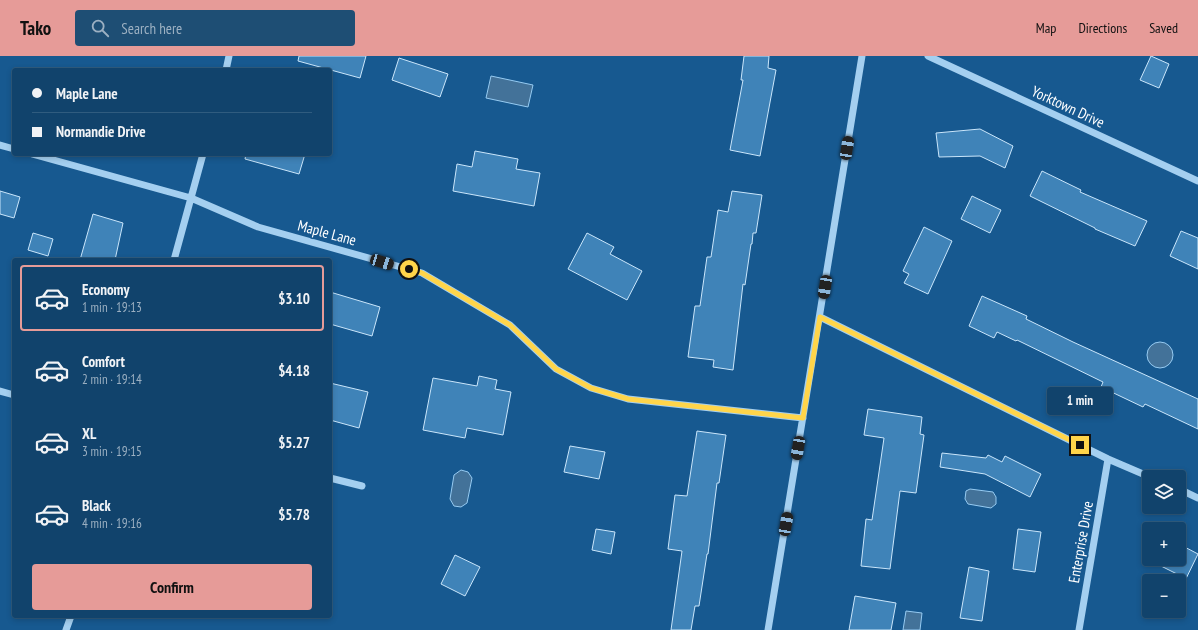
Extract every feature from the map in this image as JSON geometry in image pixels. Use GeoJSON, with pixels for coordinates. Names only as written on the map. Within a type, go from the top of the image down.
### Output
{"type":"FeatureCollection","features":[{"type":"Feature","properties":{"kind":"street"},"geometry":{"type":"LineString","coordinates":[[226,68],[229,56]]}},
{"type":"Feature","properties":{"kind":"street"},"geometry":{"type":"LineString","coordinates":[[768,630],[862,56]]}},
{"type":"Feature","properties":{"kind":"street","name":"Yorktown Drive"},"geometry":{"type":"LineString","coordinates":[[928,56],[1198,181]]}},
{"type":"Feature","properties":{"kind":"street"},"geometry":{"type":"LineString","coordinates":[[0,145],[12,148]]}},
{"type":"Feature","properties":{"kind":"street","name":"Maple Lane"},"geometry":{"type":"LineString","coordinates":[[39,156],[191,198],[258,227],[422,273],[510,325],[556,369],[591,388],[628,399],[803,418]]}},
{"type":"Feature","properties":{"kind":"street"},"geometry":{"type":"LineString","coordinates":[[175,258],[202,156]]}},
{"type":"Feature","properties":{"kind":"street"},"geometry":{"type":"LineString","coordinates":[[820,317],[1108,459],[1142,474]]}},
{"type":"Feature","properties":{"kind":"street"},"geometry":{"type":"LineString","coordinates":[[0,391],[12,394]]}},
{"type":"Feature","properties":{"kind":"street","name":"Enterprise Drive"},"geometry":{"type":"LineString","coordinates":[[1079,630],[1108,459]]}},
{"type":"Feature","properties":{"kind":"street"},"geometry":{"type":"LineString","coordinates":[[332,478],[362,486]]}},
{"type":"Feature","properties":{"kind":"street"},"geometry":{"type":"LineString","coordinates":[[1186,493],[1198,498]]}},
{"type":"Feature","properties":{"kind":"street"},"geometry":{"type":"LineString","coordinates":[[66,630],[70,618]]}},
{"type":"Feature","properties":{"kind":"water"},"geometry":{"type":"Polygon","coordinates":[[[491,76],[533,85],[528,107],[486,98],[491,76]]]}},
{"type":"Feature","properties":{"kind":"water"},"geometry":{"type":"Polygon","coordinates":[[[1160,342],[1170,345],[1173,355],[1170,365],[1160,368],[1150,365],[1147,355],[1150,345],[1160,342]]]}},
{"type":"Feature","properties":{"kind":"water"},"geometry":{"type":"Polygon","coordinates":[[[461,470],[468,472],[472,478],[467,503],[461,507],[454,506],[450,499],[454,475],[461,470]]]}},
{"type":"Feature","properties":{"kind":"water"},"geometry":{"type":"Polygon","coordinates":[[[970,489],[993,492],[996,497],[996,504],[991,508],[968,504],[965,499],[966,491],[970,489]]]}},
{"type":"Feature","properties":{"kind":"water"},"geometry":{"type":"Polygon","coordinates":[[[906,611],[922,613],[920,630],[903,630],[906,611]]]}},
{"type":"Feature","properties":{"kind":"building"},"geometry":{"type":"Polygon","coordinates":[[[299,56],[366,56],[360,78],[332,70],[332,68],[324,68],[298,61],[299,56]]]}},
{"type":"Feature","properties":{"kind":"building"},"geometry":{"type":"Polygon","coordinates":[[[744,56],[769,56],[768,68],[776,70],[760,156],[730,150],[743,80],[741,80],[744,56]]]}},
{"type":"Feature","properties":{"kind":"building"},"geometry":{"type":"Polygon","coordinates":[[[1151,56],[1169,64],[1159,88],[1140,80],[1151,56]]]}},
{"type":"Feature","properties":{"kind":"building"},"geometry":{"type":"Polygon","coordinates":[[[399,58],[448,74],[440,97],[392,80],[399,58]]]}},
{"type":"Feature","properties":{"kind":"building"},"geometry":{"type":"Polygon","coordinates":[[[980,129],[1013,146],[1005,168],[980,156],[939,157],[936,133],[980,129]]]}},
{"type":"Feature","properties":{"kind":"building"},"geometry":{"type":"Polygon","coordinates":[[[475,151],[518,159],[516,169],[540,173],[534,206],[453,191],[457,164],[472,167],[475,151]]]}},
{"type":"Feature","properties":{"kind":"building"},"geometry":{"type":"Polygon","coordinates":[[[246,156],[304,156],[299,174],[245,159],[246,156]]]}},
{"type":"Feature","properties":{"kind":"building"},"geometry":{"type":"Polygon","coordinates":[[[1042,171],[1081,190],[1080,192],[1147,221],[1135,246],[1095,229],[1030,196],[1042,171]]]}},
{"type":"Feature","properties":{"kind":"building"},"geometry":{"type":"Polygon","coordinates":[[[0,191],[20,197],[14,218],[0,214],[0,191]]]}},
{"type":"Feature","properties":{"kind":"building"},"geometry":{"type":"Polygon","coordinates":[[[732,191],[762,195],[756,233],[753,233],[745,285],[743,284],[733,370],[713,367],[714,360],[688,357],[695,306],[700,306],[707,257],[711,257],[718,210],[728,212],[732,191]]]}},
{"type":"Feature","properties":{"kind":"building"},"geometry":{"type":"Polygon","coordinates":[[[972,196],[1001,210],[990,233],[961,219],[972,196]]]}},
{"type":"Feature","properties":{"kind":"building"},"geometry":{"type":"Polygon","coordinates":[[[93,214],[123,223],[115,258],[81,258],[93,214]]]}},
{"type":"Feature","properties":{"kind":"building"},"geometry":{"type":"Polygon","coordinates":[[[924,227],[952,241],[928,294],[904,283],[909,274],[903,271],[924,227]]]}},
{"type":"Feature","properties":{"kind":"building"},"geometry":{"type":"Polygon","coordinates":[[[1181,231],[1198,238],[1198,269],[1170,256],[1181,231]]]}},
{"type":"Feature","properties":{"kind":"building"},"geometry":{"type":"Polygon","coordinates":[[[33,233],[53,239],[48,256],[28,250],[33,233]]]}},
{"type":"Feature","properties":{"kind":"building"},"geometry":{"type":"Polygon","coordinates":[[[587,233],[614,247],[610,254],[642,271],[627,300],[568,269],[587,233]]]}},
{"type":"Feature","properties":{"kind":"building"},"geometry":{"type":"Polygon","coordinates":[[[332,293],[380,307],[372,336],[332,325],[332,293]]]}},
{"type":"Feature","properties":{"kind":"building"},"geometry":{"type":"Polygon","coordinates":[[[982,296],[1027,316],[1026,319],[1073,342],[1198,399],[1198,429],[1145,404],[1143,407],[1101,387],[1103,382],[1017,340],[1016,341],[997,332],[994,338],[969,326],[982,296]]]}},
{"type":"Feature","properties":{"kind":"building"},"geometry":{"type":"Polygon","coordinates":[[[479,376],[497,380],[495,389],[511,392],[503,435],[467,428],[465,438],[423,430],[433,378],[477,386],[479,376]]]}},
{"type":"Feature","properties":{"kind":"building"},"geometry":{"type":"Polygon","coordinates":[[[332,383],[368,392],[359,428],[332,421],[332,383]]]}},
{"type":"Feature","properties":{"kind":"building"},"geometry":{"type":"Polygon","coordinates":[[[868,409],[922,417],[920,434],[924,435],[916,493],[900,491],[890,569],[861,566],[866,519],[872,520],[884,438],[864,435],[868,409]]]}},
{"type":"Feature","properties":{"kind":"building"},"geometry":{"type":"Polygon","coordinates":[[[697,431],[726,435],[719,483],[717,483],[708,554],[699,606],[695,606],[691,630],[671,630],[682,551],[668,549],[675,495],[687,496],[697,431]]]}},
{"type":"Feature","properties":{"kind":"building"},"geometry":{"type":"Polygon","coordinates":[[[570,446],[605,452],[599,479],[564,472],[570,446]]]}},
{"type":"Feature","properties":{"kind":"building"},"geometry":{"type":"Polygon","coordinates":[[[942,453],[986,458],[988,455],[1002,462],[1005,456],[1041,474],[1030,497],[985,474],[940,467],[942,453]]]}},
{"type":"Feature","properties":{"kind":"building"},"geometry":{"type":"Polygon","coordinates":[[[596,529],[615,532],[611,554],[592,550],[596,529]]]}},
{"type":"Feature","properties":{"kind":"building"},"geometry":{"type":"Polygon","coordinates":[[[1018,529],[1041,532],[1035,572],[1013,569],[1018,529]]]}},
{"type":"Feature","properties":{"kind":"building"},"geometry":{"type":"Polygon","coordinates":[[[1186,548],[1198,554],[1186,579],[1186,574],[1177,574],[1161,566],[1186,566],[1186,548]]]}},
{"type":"Feature","properties":{"kind":"building"},"geometry":{"type":"Polygon","coordinates":[[[455,555],[480,567],[465,596],[441,584],[455,555]]]}},
{"type":"Feature","properties":{"kind":"building"},"geometry":{"type":"Polygon","coordinates":[[[969,567],[989,571],[982,621],[960,618],[969,567]]]}},
{"type":"Feature","properties":{"kind":"building"},"geometry":{"type":"Polygon","coordinates":[[[855,596],[896,603],[891,630],[849,630],[855,596]]]}},
{"type":"Feature","properties":{"kind":"route"},"geometry":{"type":"LineString","coordinates":[[409,269],[422,273],[510,325],[556,369],[591,388],[628,399],[803,418],[820,317],[1080,445]]}}]}
